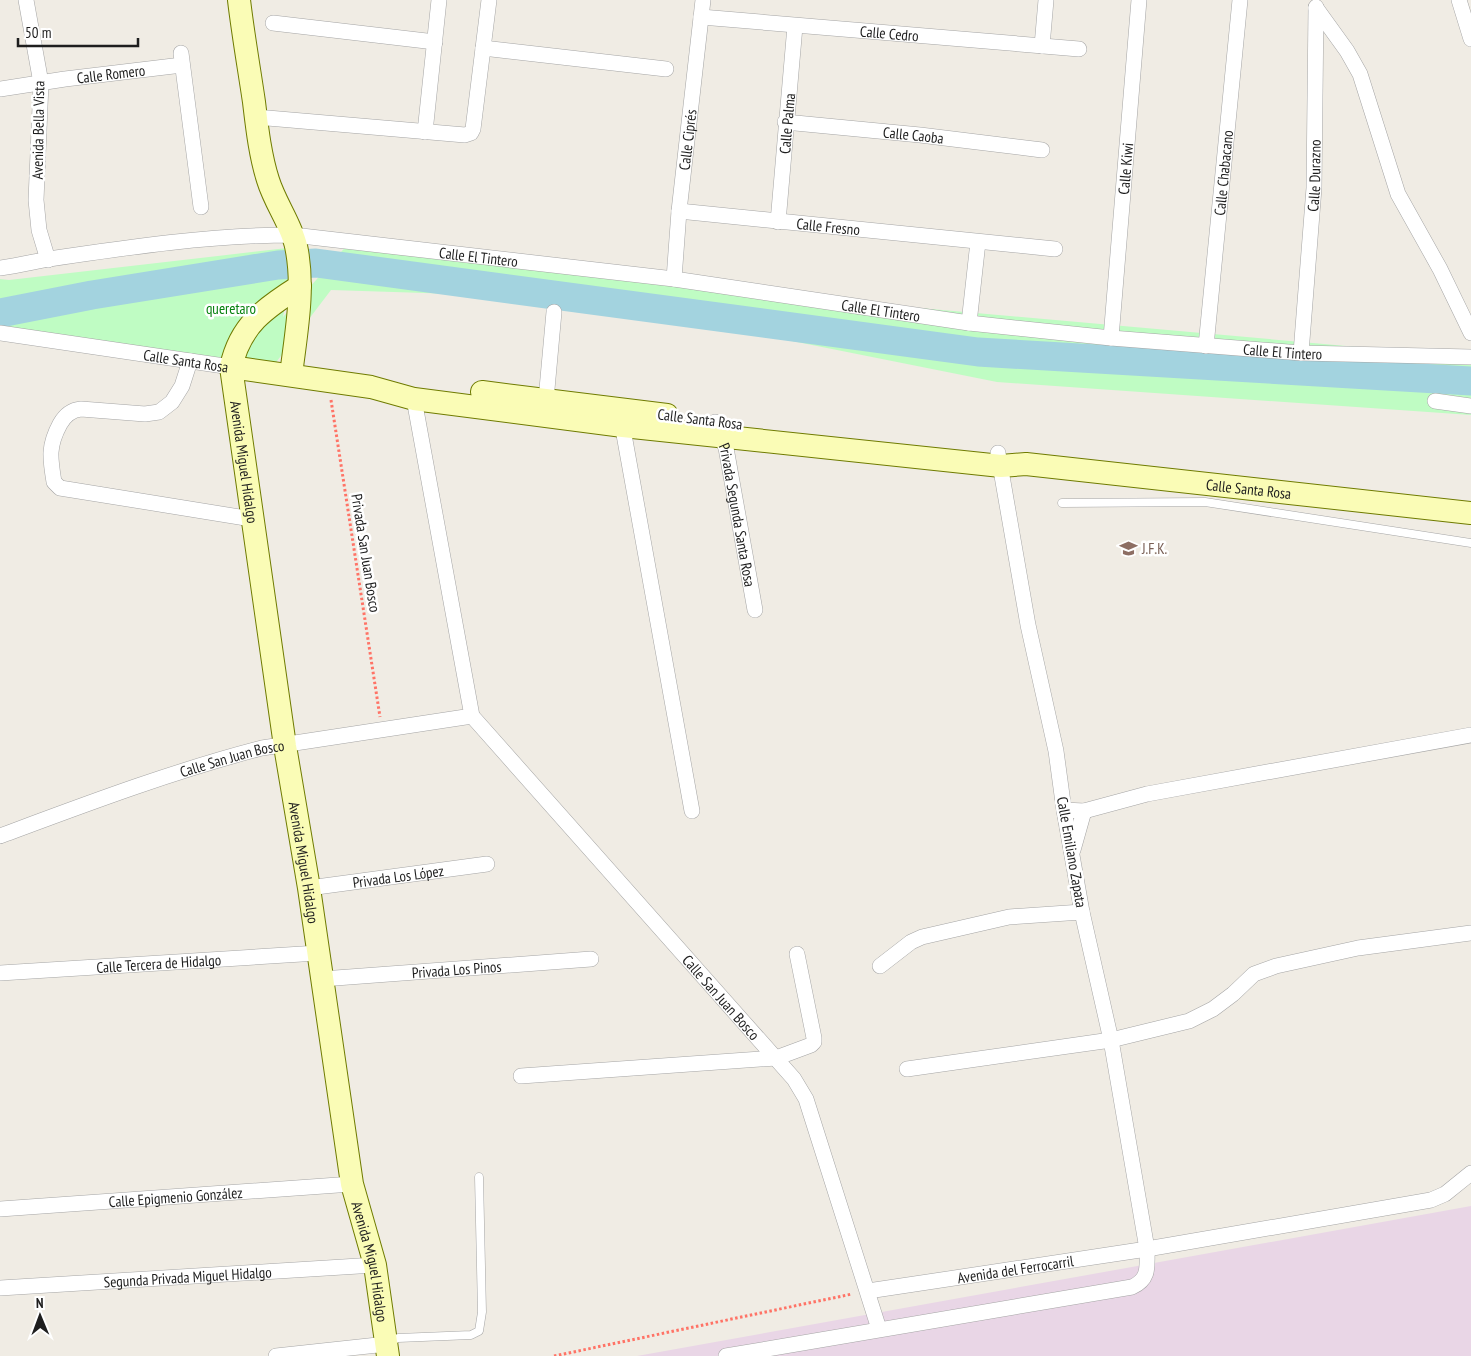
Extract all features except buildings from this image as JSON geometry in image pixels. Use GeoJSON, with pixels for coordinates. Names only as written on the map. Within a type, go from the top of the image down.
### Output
{"type":"FeatureCollection","features":[{"type":"Feature","properties":{"kind":"street","name":"Avenida Bella Vista"},"geometry":{"type":"LineString","coordinates":[[26,0],[41,83],[36,200],[39,230],[48,260]]}},
{"type":"Feature","properties":{"kind":"street"},"geometry":{"type":"LineString","coordinates":[[239,0],[267,179],[294,241],[299,281],[298,315],[292,375]]}},
{"type":"Feature","properties":{"kind":"street"},"geometry":{"type":"LineString","coordinates":[[425,132],[439,0]]}},
{"type":"Feature","properties":{"kind":"street"},"geometry":{"type":"LineString","coordinates":[[256,117],[465,135],[471,133],[489,0]]}},
{"type":"Feature","properties":{"kind":"street","name":"Calle Ciprés"},"geometry":{"type":"LineString","coordinates":[[674,279],[679,211],[702,0]]}},
{"type":"Feature","properties":{"kind":"street"},"geometry":{"type":"LineString","coordinates":[[1042,46],[1046,0]]}},
{"type":"Feature","properties":{"kind":"street","name":"Calle Kiwi"},"geometry":{"type":"LineString","coordinates":[[1111,338],[1140,0]]}},
{"type":"Feature","properties":{"kind":"street","name":"Calle Chabacano"},"geometry":{"type":"LineString","coordinates":[[1206,346],[1240,0]]}},
{"type":"Feature","properties":{"kind":"street"},"geometry":{"type":"LineString","coordinates":[[1459,0],[1471,40]]}},
{"type":"Feature","properties":{"kind":"street"},"geometry":{"type":"LineString","coordinates":[[1316,4],[1360,74],[1398,194],[1467,318],[1471,333]]}},
{"type":"Feature","properties":{"kind":"street","name":"Calle Durazno"},"geometry":{"type":"LineString","coordinates":[[1301,353],[1314,188],[1316,4]]}},
{"type":"Feature","properties":{"kind":"street","name":"Calle Cedro"},"geometry":{"type":"LineString","coordinates":[[701,17],[1078,50]]}},
{"type":"Feature","properties":{"kind":"street"},"geometry":{"type":"LineString","coordinates":[[273,23],[435,42]]}},
{"type":"Feature","properties":{"kind":"street","name":"Calle Palma"},"geometry":{"type":"LineString","coordinates":[[778,222],[794,26]]}},
{"type":"Feature","properties":{"kind":"street"},"geometry":{"type":"LineString","coordinates":[[483,48],[666,69]]}},
{"type":"Feature","properties":{"kind":"street","name":"Calle Romero"},"geometry":{"type":"LineString","coordinates":[[0,89],[182,59],[201,207]]}},
{"type":"Feature","properties":{"kind":"street","name":"Calle Caoba"},"geometry":{"type":"LineString","coordinates":[[786,122],[920,135],[1042,150]]}},
{"type":"Feature","properties":{"kind":"street","name":"Calle Fresno"},"geometry":{"type":"LineString","coordinates":[[679,211],[1055,249]]}},
{"type":"Feature","properties":{"kind":"street","name":"Calle El Tintero"},"geometry":{"type":"LineString","coordinates":[[0,268],[205,239],[255,235],[294,241],[674,279],[969,323],[1111,338],[1301,353],[1471,357]]}},
{"type":"Feature","properties":{"kind":"street"},"geometry":{"type":"LineString","coordinates":[[969,323],[978,242]]}},
{"type":"Feature","properties":{"kind":"street"},"geometry":{"type":"LineString","coordinates":[[231,367],[234,350],[248,325],[299,281]]}},
{"type":"Feature","properties":{"kind":"street"},"geometry":{"type":"LineString","coordinates":[[546,400],[554,312]]}},
{"type":"Feature","properties":{"kind":"street","name":"Calle Santa Rosa"},"geometry":{"type":"LineString","coordinates":[[0,333],[328,380],[371,387],[414,399],[518,405],[1471,513]]}},
{"type":"Feature","properties":{"kind":"street"},"geometry":{"type":"LineString","coordinates":[[190,361],[182,386],[172,402],[159,412],[145,414],[81,409],[74,410],[63,417],[51,443],[54,482],[60,488],[252,519]]}},
{"type":"Feature","properties":{"kind":"street","name":"Avenida Miguel Hidalgo"},"geometry":{"type":"LineString","coordinates":[[231,367],[285,746],[309,888],[352,1184],[375,1265],[387,1350]]}},
{"type":"Feature","properties":{"kind":"street","name":"Calle Santa Rosa"},"geometry":{"type":"LineString","coordinates":[[371,387],[431,386],[518,405],[546,400],[621,418]]}},
{"type":"Feature","properties":{"kind":"street"},"geometry":{"type":"LineString","coordinates":[[414,399],[472,716]]}},
{"type":"Feature","properties":{"kind":"street"},"geometry":{"type":"LineString","coordinates":[[1434,400],[1471,406]]}},
{"type":"Feature","properties":{"kind":"street"},"geometry":{"type":"LineString","coordinates":[[621,418],[692,811]]}},
{"type":"Feature","properties":{"kind":"street","name":"Privada Segunda Santa Rosa"},"geometry":{"type":"LineString","coordinates":[[718,429],[726,448],[755,610]]}},
{"type":"Feature","properties":{"kind":"street","name":"Calle Emiliano Zapata"},"geometry":{"type":"LineString","coordinates":[[726,1356],[1132,1287],[1140,1283],[1146,1275],[1147,1249],[1111,1040],[1082,912],[1064,810],[1056,751],[1028,625],[1000,460]]}},
{"type":"Feature","properties":{"kind":"street","name":"Calle San Juan Bosco"},"geometry":{"type":"LineString","coordinates":[[0,836],[81,806],[231,756],[262,748],[472,716],[794,1079],[806,1099],[879,1329]]}},
{"type":"Feature","properties":{"kind":"street"},"geometry":{"type":"LineString","coordinates":[[1064,810],[1084,811],[1147,794],[1471,735]]}},
{"type":"Feature","properties":{"kind":"street"},"geometry":{"type":"LineString","coordinates":[[1072,857],[1084,811]]}},
{"type":"Feature","properties":{"kind":"street","name":"Privada Los López"},"geometry":{"type":"LineString","coordinates":[[309,888],[487,864]]}},
{"type":"Feature","properties":{"kind":"street"},"geometry":{"type":"LineString","coordinates":[[880,966],[911,942],[922,937],[1010,917],[1082,912]]}},
{"type":"Feature","properties":{"kind":"street"},"geometry":{"type":"LineString","coordinates":[[907,1069],[1111,1040],[1190,1021],[1213,1010],[1254,974],[1276,966],[1358,948],[1471,933]]}},
{"type":"Feature","properties":{"kind":"street","name":"Calle Tercera de Hidalgo"},"geometry":{"type":"LineString","coordinates":[[0,973],[318,953]]}},
{"type":"Feature","properties":{"kind":"street"},"geometry":{"type":"LineString","coordinates":[[521,1076],[776,1058],[811,1045],[814,1042],[797,954]]}},
{"type":"Feature","properties":{"kind":"street","name":"Privada Los Pinos"},"geometry":{"type":"LineString","coordinates":[[322,979],[591,960]]}},
{"type":"Feature","properties":{"kind":"street","name":"Avenida del Ferrocarril"},"geometry":{"type":"LineString","coordinates":[[868,1291],[1147,1249],[1431,1200],[1445,1194],[1471,1173]]}},
{"type":"Feature","properties":{"kind":"street","name":"Calle Epigmenio González"},"geometry":{"type":"LineString","coordinates":[[0,1209],[352,1184]]}},
{"type":"Feature","properties":{"kind":"street","name":"Segunda Privada Miguel Hidalgo"},"geometry":{"type":"LineString","coordinates":[[0,1288],[375,1265]]}},
{"type":"Feature","properties":{"kind":"street"},"geometry":{"type":"LineString","coordinates":[[276,1356],[387,1350]]}},
{"type":"Feature","properties":{"kind":"lane"},"geometry":{"type":"LineString","coordinates":[[1062,503],[1204,502],[1471,543]]}},
{"type":"Feature","properties":{"kind":"lane"},"geometry":{"type":"LineString","coordinates":[[387,1350],[398,1338],[471,1335],[479,1331],[482,1312],[479,1177]]}},
{"type":"Feature","properties":{"kind":"path","name":"Privada San Juan Bosco"},"geometry":{"type":"LineString","coordinates":[[328,380],[382,730]]}},
{"type":"Feature","properties":{"kind":"path"},"geometry":{"type":"LineString","coordinates":[[554,1356],[868,1291]]}},
{"type":"Feature","properties":{"kind":"shaded area"},"geometry":{"type":"Polygon","coordinates":[[[1471,1206],[1471,1356],[637,1356],[1471,1206]]]}},
{"type":"Feature","properties":{"kind":"green space","name":"queretaro"},"geometry":{"type":"Polygon","coordinates":[[[350,242],[796,297],[1471,357],[1471,415],[997,382],[577,298],[331,290],[274,365],[0,333],[0,279],[9,280],[296,247],[283,317],[350,242]]]}},
{"type":"Feature","properties":{"kind":"waterway"},"geometry":{"type":"LineString","coordinates":[[0,313],[92,295],[278,265],[316,263],[978,352],[1471,381]]}},
{"type":"Feature","properties":{"kind":"place","name":"J.F.K."},"geometry":{"type":"Point","coordinates":[1128,548]}}]}
